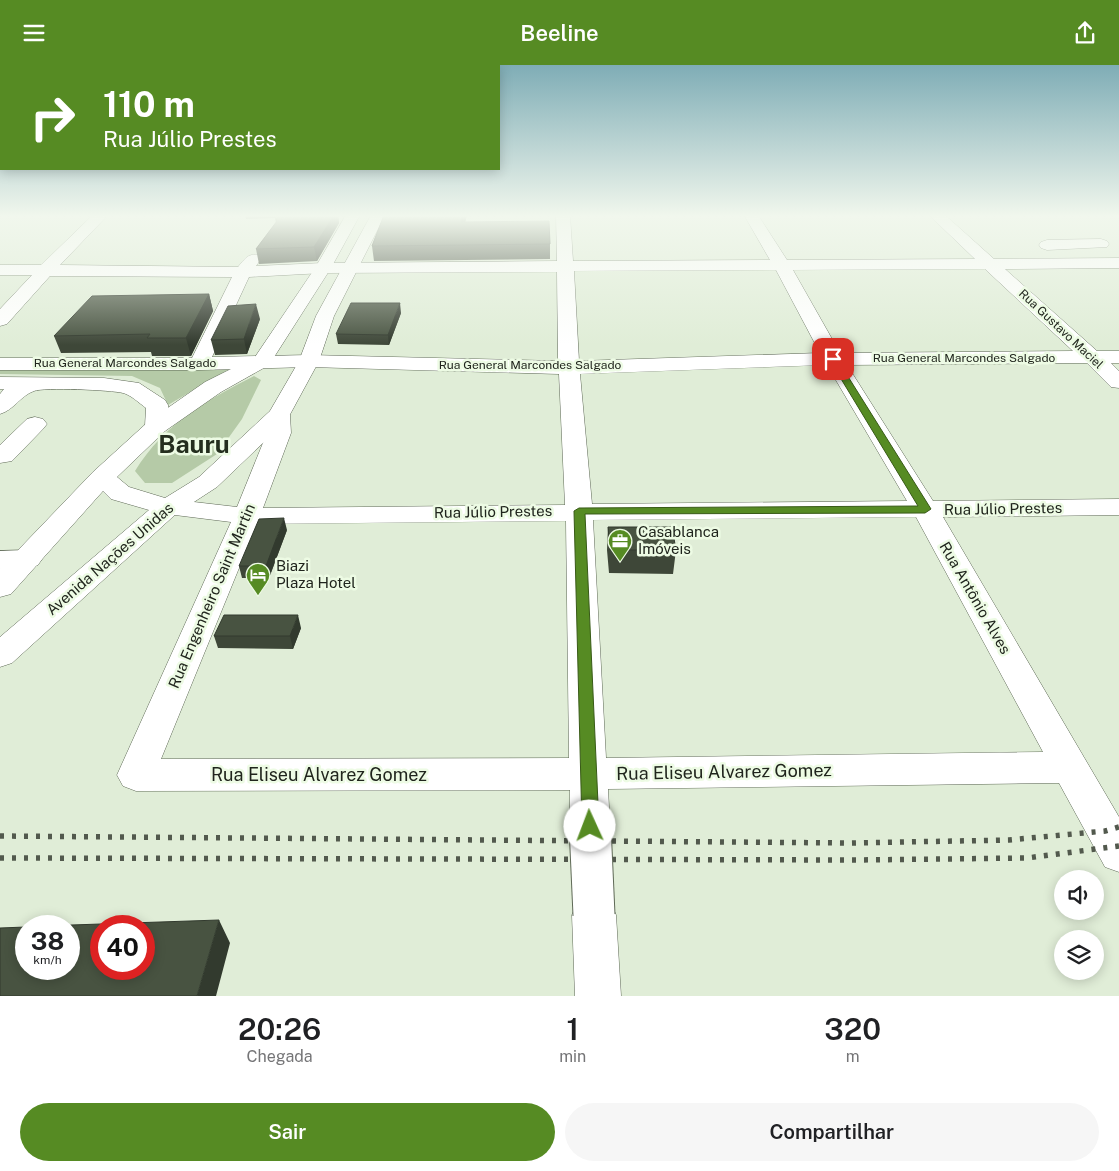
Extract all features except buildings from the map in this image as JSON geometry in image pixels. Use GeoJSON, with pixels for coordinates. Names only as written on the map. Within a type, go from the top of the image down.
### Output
{"type":"FeatureCollection","features":[{"type":"Feature","properties":{"kind":"street"},"geometry":{"type":"LineString","coordinates":[[0,320],[58,258]]}},
{"type":"Feature","properties":{"kind":"street"},"geometry":{"type":"LineString","coordinates":[[198,364],[243,272],[253,258]]}},
{"type":"Feature","properties":{"kind":"street"},"geometry":{"type":"LineString","coordinates":[[0,587],[14,559],[157,426],[213,387],[262,361],[328,258]]}},
{"type":"Feature","properties":{"kind":"street","name":"Avenida Nações Unidas"},"geometry":{"type":"LineString","coordinates":[[0,655],[168,507],[208,482],[279,415],[309,361],[325,316],[357,258]]}},
{"type":"Feature","properties":{"kind":"street"},"geometry":{"type":"LineString","coordinates":[[568,258],[569,368],[579,511],[598,996]]}},
{"type":"Feature","properties":{"kind":"street","name":"Rua Antônio Alves"},"geometry":{"type":"LineString","coordinates":[[777,258],[833,359],[925,509],[1072,767],[1119,854]]}},
{"type":"Feature","properties":{"kind":"street","name":"Rua Gustavo Maciel"},"geometry":{"type":"LineString","coordinates":[[985,258],[1119,382]]}},
{"type":"Feature","properties":{"kind":"street"},"geometry":{"type":"LineString","coordinates":[[1065,258],[1071,263]]}},
{"type":"Feature","properties":{"kind":"street"},"geometry":{"type":"LineString","coordinates":[[0,271],[243,272],[323,268],[1119,263]]}},
{"type":"Feature","properties":{"kind":"street","name":"Rua General Marcondes Salgado"},"geometry":{"type":"LineString","coordinates":[[0,364],[198,364],[309,361],[569,368],[833,359],[1119,357]]}},
{"type":"Feature","properties":{"kind":"street","name":"Rua Engenheiro Saint Martin"},"geometry":{"type":"LineString","coordinates":[[136,775],[247,516],[279,433],[278,389],[262,361]]}},
{"type":"Feature","properties":{"kind":"street","name":"Rua General Marcondes Salgado"},"geometry":{"type":"LineString","coordinates":[[0,383],[104,384],[131,388],[157,405],[157,426]]}},
{"type":"Feature","properties":{"kind":"street"},"geometry":{"type":"LineString","coordinates":[[0,407],[13,393],[31,384]]}},
{"type":"Feature","properties":{"kind":"street"},"geometry":{"type":"LineString","coordinates":[[0,425],[35,424],[2,456]]}},
{"type":"Feature","properties":{"kind":"street","name":"Rua Júlio Prestes"},"geometry":{"type":"LineString","coordinates":[[102,477],[120,493],[168,507],[247,516],[579,511],[1119,507]]}},
{"type":"Feature","properties":{"kind":"street","name":"Rua Eliseu Alvarez Gomez"},"geometry":{"type":"LineString","coordinates":[[136,775],[589,774],[1072,767]]}},
{"type":"Feature","properties":{"kind":"green space"},"geometry":{"type":"Polygon","coordinates":[[[231,368],[168,405],[160,388],[132,376],[0,374],[0,369],[169,370],[231,368]]]}},
{"type":"Feature","properties":{"kind":"green space"},"geometry":{"type":"Polygon","coordinates":[[[254,376],[261,380],[242,419],[217,454],[172,483],[145,483],[135,471],[159,439],[203,404],[254,376]]]}},
{"type":"Feature","properties":{"kind":"railway"},"geometry":{"type":"LineString","coordinates":[[0,836],[851,843],[1009,840],[1105,831],[1119,827]]}},
{"type":"Feature","properties":{"kind":"railway"},"geometry":{"type":"LineString","coordinates":[[0,858],[856,860],[1027,858],[1119,846]]}},
{"type":"Feature","properties":{"kind":"place","name":"Casablanca Imóveis"},"geometry":{"type":"Point","coordinates":[620,562]}},
{"type":"Feature","properties":{"kind":"place","name":"Biazi Plaza Hotel"},"geometry":{"type":"Point","coordinates":[258,596]}},
{"type":"Feature","properties":{"kind":"district","name":"Bauru"},"geometry":{"type":"Point","coordinates":[194,444]}},
{"type":"Feature","properties":{"kind":"route"},"geometry":{"type":"LineString","coordinates":[[590,826],[579,511],[925,509],[833,359]]}}]}
